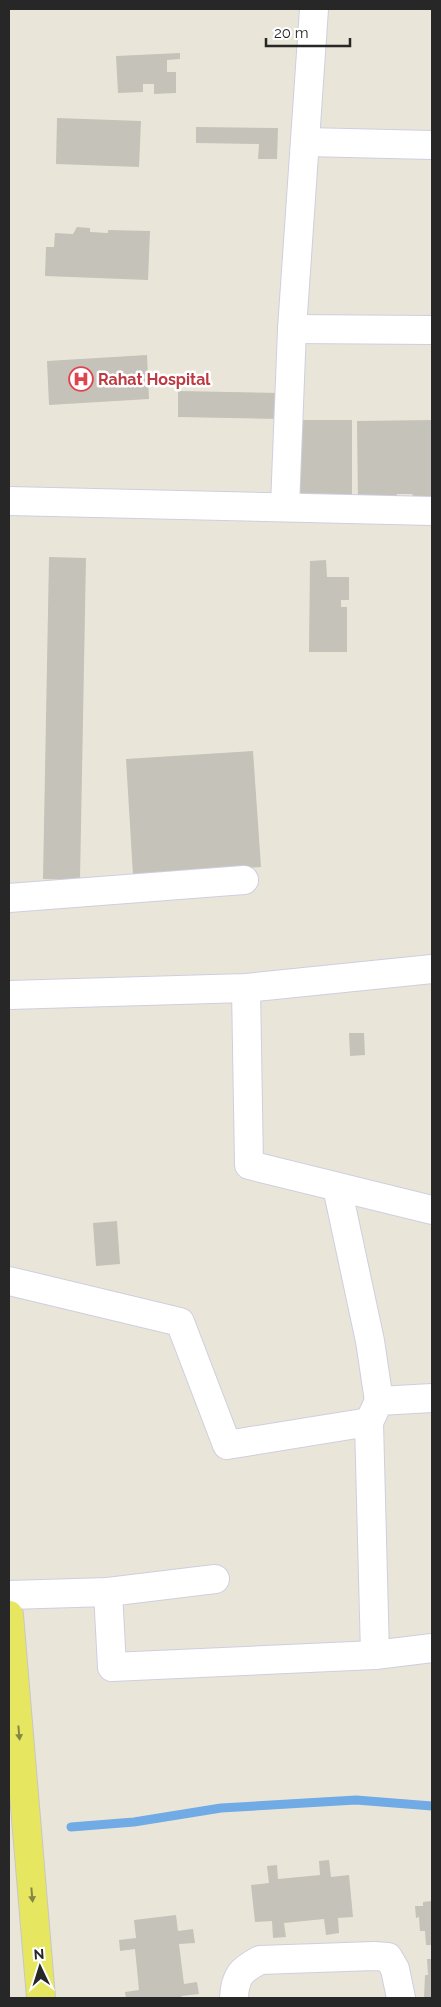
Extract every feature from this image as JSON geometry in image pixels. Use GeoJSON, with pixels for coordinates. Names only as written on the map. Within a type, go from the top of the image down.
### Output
{"type":"FeatureCollection","features":[{"type":"Feature","properties":{"kind":"main road"},"geometry":{"type":"LineString","coordinates":[[9,1615],[41,1998]]}},
{"type":"Feature","properties":{"kind":"street"},"geometry":{"type":"LineString","coordinates":[[285,506],[292,329],[314,9]]}},
{"type":"Feature","properties":{"kind":"street"},"geometry":{"type":"LineString","coordinates":[[306,142],[432,145]]}},
{"type":"Feature","properties":{"kind":"street"},"geometry":{"type":"LineString","coordinates":[[292,329],[432,330]]}},
{"type":"Feature","properties":{"kind":"street"},"geometry":{"type":"LineString","coordinates":[[9,501],[432,510]]}},
{"type":"Feature","properties":{"kind":"street"},"geometry":{"type":"LineString","coordinates":[[9,898],[244,880]]}},
{"type":"Feature","properties":{"kind":"street"},"geometry":{"type":"LineString","coordinates":[[9,995],[246,988],[432,970]]}},
{"type":"Feature","properties":{"kind":"street"},"geometry":{"type":"LineString","coordinates":[[246,988],[249,1165],[432,1210]]}},
{"type":"Feature","properties":{"kind":"street"},"geometry":{"type":"LineString","coordinates":[[337,1187],[370,1342],[374,1412],[375,1655]]}},
{"type":"Feature","properties":{"kind":"street"},"geometry":{"type":"LineString","coordinates":[[9,1281],[180,1322],[227,1445],[432,1398]]}},
{"type":"Feature","properties":{"kind":"street"},"geometry":{"type":"LineString","coordinates":[[9,1595],[108,1592],[215,1578]]}},
{"type":"Feature","properties":{"kind":"street"},"geometry":{"type":"LineString","coordinates":[[108,1592],[112,1667],[375,1655],[432,1648]]}},
{"type":"Feature","properties":{"kind":"street"},"geometry":{"type":"LineString","coordinates":[[234,1998],[237,1981],[245,1968],[260,1960],[374,1956],[388,1957],[395,1968],[401,1998]]}},
{"type":"Feature","properties":{"kind":"building"},"geometry":{"type":"Polygon","coordinates":[[[180,53],[180,59],[167,60],[167,72],[176,72],[176,93],[154,94],[154,84],[143,84],[143,92],[118,93],[116,56],[180,53]]]}},
{"type":"Feature","properties":{"kind":"building"},"geometry":{"type":"Polygon","coordinates":[[[57,118],[141,121],[139,167],[56,164],[57,118]]]}},
{"type":"Feature","properties":{"kind":"building"},"geometry":{"type":"Polygon","coordinates":[[[196,127],[278,128],[277,159],[258,159],[259,144],[196,143],[196,127]]]}},
{"type":"Feature","properties":{"kind":"building"},"geometry":{"type":"Polygon","coordinates":[[[77,227],[90,228],[90,232],[108,233],[108,230],[150,231],[148,280],[45,276],[46,247],[54,247],[55,233],[73,234],[77,227]]]}},
{"type":"Feature","properties":{"kind":"building"},"geometry":{"type":"Polygon","coordinates":[[[147,355],[149,399],[49,405],[47,361],[147,355]]]}},
{"type":"Feature","properties":{"kind":"building"},"geometry":{"type":"Polygon","coordinates":[[[178,391],[282,393],[281,419],[178,417],[178,391]]]}},
{"type":"Feature","properties":{"kind":"building"},"geometry":{"type":"Polygon","coordinates":[[[300,420],[352,420],[352,499],[342,499],[338,495],[300,495],[300,420]]]}},
{"type":"Feature","properties":{"kind":"building"},"geometry":{"type":"Polygon","coordinates":[[[432,420],[432,498],[417,503],[412,494],[397,494],[397,501],[358,502],[357,421],[432,420]]]}},
{"type":"Feature","properties":{"kind":"building"},"geometry":{"type":"Polygon","coordinates":[[[49,557],[86,558],[80,880],[43,879],[49,557]]]}},
{"type":"Feature","properties":{"kind":"building"},"geometry":{"type":"Polygon","coordinates":[[[326,560],[327,577],[349,577],[349,600],[341,600],[341,607],[347,607],[347,652],[309,652],[310,561],[326,560]]]}},
{"type":"Feature","properties":{"kind":"building"},"geometry":{"type":"Polygon","coordinates":[[[253,751],[261,867],[133,875],[126,759],[253,751]]]}},
{"type":"Feature","properties":{"kind":"building"},"geometry":{"type":"Polygon","coordinates":[[[349,1033],[364,1033],[365,1055],[350,1056],[349,1033]]]}},
{"type":"Feature","properties":{"kind":"building"},"geometry":{"type":"Polygon","coordinates":[[[117,1221],[120,1264],[96,1266],[93,1223],[117,1221]]]}},
{"type":"Feature","properties":{"kind":"building"},"geometry":{"type":"Polygon","coordinates":[[[329,1860],[331,1877],[349,1875],[353,1917],[338,1918],[339,1933],[326,1935],[324,1919],[284,1923],[286,1937],[273,1938],[272,1921],[255,1922],[251,1885],[269,1883],[267,1866],[277,1865],[278,1879],[320,1875],[319,1861],[329,1860]]]}},
{"type":"Feature","properties":{"kind":"building"},"geometry":{"type":"Polygon","coordinates":[[[432,1901],[432,1945],[426,1945],[425,1931],[420,1931],[419,1917],[416,1918],[415,1906],[423,1906],[423,1902],[432,1901]]]}},
{"type":"Feature","properties":{"kind":"building"},"geometry":{"type":"Polygon","coordinates":[[[176,1915],[178,1931],[193,1929],[195,1943],[179,1944],[184,1984],[197,1982],[199,1994],[181,1996],[182,1998],[126,1998],[125,1992],[139,1990],[135,1949],[120,1951],[119,1940],[136,1938],[134,1920],[176,1915]]]}},
{"type":"Feature","properties":{"kind":"building"},"geometry":{"type":"Polygon","coordinates":[[[427,1959],[432,1959],[432,1998],[424,1998],[425,1975],[428,1975],[427,1959]]]}},
{"type":"Feature","properties":{"kind":"waterway"},"geometry":{"type":"LineString","coordinates":[[71,1827],[134,1822],[221,1808],[356,1800],[432,1806]]}},
{"type":"Feature","properties":{"kind":"place","name":"Rahat Hospital"},"geometry":{"type":"Point","coordinates":[81,379]}}]}
